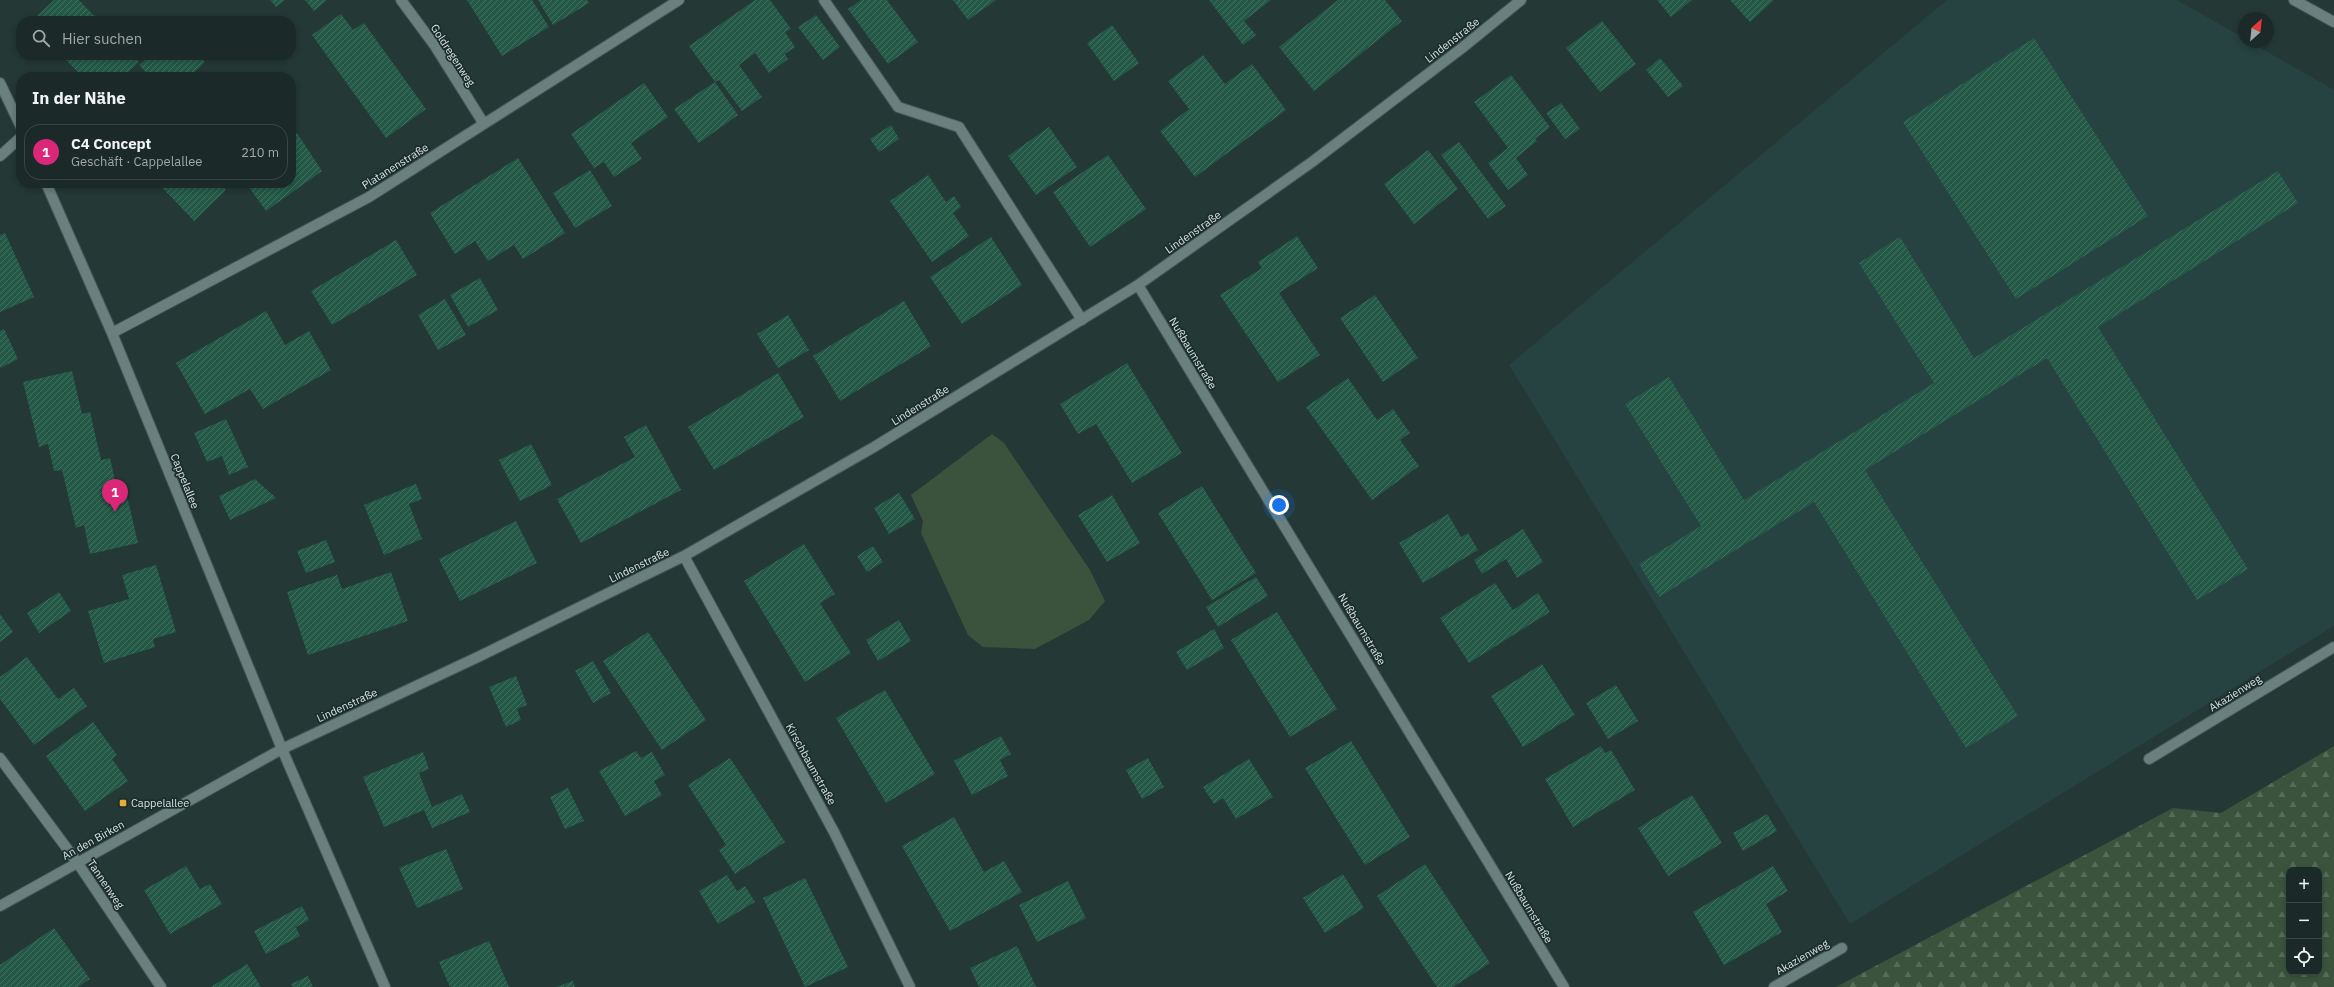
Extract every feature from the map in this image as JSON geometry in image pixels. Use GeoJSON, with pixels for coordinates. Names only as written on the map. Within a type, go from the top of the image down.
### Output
{"type":"FeatureCollection","features":[{"type":"Feature","properties":{"kind":"street","name":"Goldregenweg"},"geometry":{"type":"LineString","coordinates":[[401,0],[435,46],[484,124]]}},
{"type":"Feature","properties":{"kind":"street","name":"Platanenstraße"},"geometry":{"type":"LineString","coordinates":[[112,333],[369,197],[679,0]]}},
{"type":"Feature","properties":{"kind":"street"},"geometry":{"type":"LineString","coordinates":[[824,0],[898,107],[958,127],[1082,320]]}},
{"type":"Feature","properties":{"kind":"street","name":"Lindenstraße"},"geometry":{"type":"LineString","coordinates":[[282,749],[480,656],[684,556],[874,447],[1138,286],[1312,162],[1462,48],[1520,0]]}},
{"type":"Feature","properties":{"kind":"street"},"geometry":{"type":"LineString","coordinates":[[2294,0],[2334,22]]}},
{"type":"Feature","properties":{"kind":"street"},"geometry":{"type":"LineString","coordinates":[[0,83],[16,117]]}},
{"type":"Feature","properties":{"kind":"street"},"geometry":{"type":"LineString","coordinates":[[0,156],[16,142]]}},
{"type":"Feature","properties":{"kind":"street","name":"Cappelallee"},"geometry":{"type":"LineString","coordinates":[[48,188],[112,333],[282,749],[385,987]]}},
{"type":"Feature","properties":{"kind":"street","name":"Nußbaumstraße"},"geometry":{"type":"LineString","coordinates":[[1138,286],[1564,987]]}},
{"type":"Feature","properties":{"kind":"street","name":"Kirschbaumstraße"},"geometry":{"type":"LineString","coordinates":[[684,556],[834,832],[910,987]]}},
{"type":"Feature","properties":{"kind":"street","name":"Akazienweg"},"geometry":{"type":"LineString","coordinates":[[2149,759],[2334,646]]}},
{"type":"Feature","properties":{"kind":"street","name":"An den Birken"},"geometry":{"type":"LineString","coordinates":[[0,906],[282,749]]}},
{"type":"Feature","properties":{"kind":"street","name":"Tannenweg"},"geometry":{"type":"LineString","coordinates":[[0,758],[77,862],[161,987]]}},
{"type":"Feature","properties":{"kind":"street","name":"Akazienweg"},"geometry":{"type":"LineString","coordinates":[[1774,987],[1842,948]]}},
{"type":"Feature","properties":{"kind":"shaded area"},"geometry":{"type":"Polygon","coordinates":[[[1947,0],[2177,0],[2238,35],[2238,48],[2260,48],[2334,90],[2334,626],[1850,924],[1509,365],[1947,0]]]}},
{"type":"Feature","properties":{"kind":"green space"},"geometry":{"type":"Polygon","coordinates":[[[992,434],[1004,443],[1090,570],[1105,601],[1089,620],[1035,649],[983,647],[968,635],[921,533],[923,521],[911,495],[992,434]]]}},
{"type":"Feature","properties":{"kind":"green space"},"geometry":{"type":"Polygon","coordinates":[[[2334,746],[2334,987],[1836,987],[2173,808],[2221,813],[2334,746]]]}},
{"type":"Feature","properties":{"kind":"building"},"geometry":{"type":"Polygon","coordinates":[[[54,0],[79,0],[94,16],[37,16],[54,0]]]}},
{"type":"Feature","properties":{"kind":"building"},"geometry":{"type":"Polygon","coordinates":[[[270,0],[285,0],[276,7],[270,0]]]}},
{"type":"Feature","properties":{"kind":"building"},"geometry":{"type":"Polygon","coordinates":[[[305,0],[327,0],[314,11],[305,0]]]}},
{"type":"Feature","properties":{"kind":"building"},"geometry":{"type":"Polygon","coordinates":[[[467,0],[532,0],[549,27],[502,56],[467,0]]]}},
{"type":"Feature","properties":{"kind":"building"},"geometry":{"type":"Polygon","coordinates":[[[538,0],[587,0],[589,3],[553,25],[538,0]]]}},
{"type":"Feature","properties":{"kind":"building"},"geometry":{"type":"Polygon","coordinates":[[[755,0],[770,0],[791,29],[785,32],[795,47],[785,54],[788,59],[769,73],[755,53],[739,65],[762,97],[742,111],[719,80],[715,82],[689,46],[755,0]]]}},
{"type":"Feature","properties":{"kind":"building"},"geometry":{"type":"Polygon","coordinates":[[[861,0],[887,0],[918,42],[888,64],[848,9],[861,0]]]}},
{"type":"Feature","properties":{"kind":"building"},"geometry":{"type":"Polygon","coordinates":[[[953,0],[996,0],[968,20],[953,0]]]}},
{"type":"Feature","properties":{"kind":"building"},"geometry":{"type":"Polygon","coordinates":[[[1209,0],[1271,0],[1244,21],[1256,35],[1243,45],[1209,0]]]}},
{"type":"Feature","properties":{"kind":"building"},"geometry":{"type":"Polygon","coordinates":[[[1338,0],[1385,0],[1402,21],[1314,91],[1279,47],[1338,0]]]}},
{"type":"Feature","properties":{"kind":"building"},"geometry":{"type":"Polygon","coordinates":[[[1657,0],[1692,0],[1671,17],[1657,0]]]}},
{"type":"Feature","properties":{"kind":"building"},"geometry":{"type":"Polygon","coordinates":[[[1730,0],[1773,0],[1773,1],[1750,22],[1730,0]]]}},
{"type":"Feature","properties":{"kind":"building"},"geometry":{"type":"Polygon","coordinates":[[[341,14],[353,30],[364,23],[426,109],[386,138],[312,35],[341,14]]]}},
{"type":"Feature","properties":{"kind":"building"},"geometry":{"type":"Polygon","coordinates":[[[816,15],[840,47],[823,60],[798,27],[816,15]]]}},
{"type":"Feature","properties":{"kind":"building"},"geometry":{"type":"Polygon","coordinates":[[[1602,21],[1636,64],[1600,92],[1566,48],[1602,21]]]}},
{"type":"Feature","properties":{"kind":"building"},"geometry":{"type":"Polygon","coordinates":[[[1112,25],[1139,63],[1114,81],[1087,43],[1112,25]]]}},
{"type":"Feature","properties":{"kind":"building"},"geometry":{"type":"Polygon","coordinates":[[[2034,38],[2148,216],[2016,299],[1903,122],[2034,38]]]}},
{"type":"Feature","properties":{"kind":"building"},"geometry":{"type":"Polygon","coordinates":[[[1203,55],[1225,84],[1252,64],[1286,110],[1195,177],[1160,131],[1189,109],[1168,81],[1203,55]]]}},
{"type":"Feature","properties":{"kind":"building"},"geometry":{"type":"Polygon","coordinates":[[[1660,58],[1683,86],[1668,97],[1646,70],[1660,58]]]}},
{"type":"Feature","properties":{"kind":"building"},"geometry":{"type":"Polygon","coordinates":[[[66,60],[137,60],[139,62],[128,72],[78,72],[66,60]]]}},
{"type":"Feature","properties":{"kind":"building"},"geometry":{"type":"Polygon","coordinates":[[[145,60],[203,60],[205,62],[194,72],[145,72],[139,65],[145,60]]]}},
{"type":"Feature","properties":{"kind":"building"},"geometry":{"type":"Polygon","coordinates":[[[1511,75],[1550,127],[1535,139],[1537,141],[1516,158],[1528,175],[1508,190],[1488,163],[1508,148],[1474,102],[1511,75]]]}},
{"type":"Feature","properties":{"kind":"building"},"geometry":{"type":"Polygon","coordinates":[[[715,82],[738,115],[699,143],[674,109],[715,82]]]}},
{"type":"Feature","properties":{"kind":"building"},"geometry":{"type":"Polygon","coordinates":[[[644,83],[668,117],[631,143],[642,159],[614,177],[604,162],[594,168],[571,134],[644,83]]]}},
{"type":"Feature","properties":{"kind":"building"},"geometry":{"type":"Polygon","coordinates":[[[1561,103],[1580,129],[1565,139],[1546,113],[1561,103]]]}},
{"type":"Feature","properties":{"kind":"building"},"geometry":{"type":"Polygon","coordinates":[[[891,125],[899,139],[879,152],[870,139],[891,125]]]}},
{"type":"Feature","properties":{"kind":"building"},"geometry":{"type":"Polygon","coordinates":[[[1049,127],[1077,167],[1036,195],[1008,156],[1049,127]]]}},
{"type":"Feature","properties":{"kind":"building"},"geometry":{"type":"Polygon","coordinates":[[[297,133],[322,171],[266,211],[249,188],[296,188],[297,133]]]}},
{"type":"Feature","properties":{"kind":"building"},"geometry":{"type":"Polygon","coordinates":[[[1459,142],[1506,206],[1488,219],[1441,155],[1459,142]]]}},
{"type":"Feature","properties":{"kind":"building"},"geometry":{"type":"Polygon","coordinates":[[[1428,150],[1458,189],[1414,224],[1384,184],[1428,150]]]}},
{"type":"Feature","properties":{"kind":"building"},"geometry":{"type":"Polygon","coordinates":[[[1108,155],[1146,209],[1090,247],[1053,192],[1108,155]]]}},
{"type":"Feature","properties":{"kind":"building"},"geometry":{"type":"Polygon","coordinates":[[[518,158],[565,233],[523,259],[514,245],[488,261],[475,241],[455,254],[430,213],[518,158]]]}},
{"type":"Feature","properties":{"kind":"building"},"geometry":{"type":"Polygon","coordinates":[[[590,170],[612,206],[575,228],[553,193],[590,170]]]}},
{"type":"Feature","properties":{"kind":"building"},"geometry":{"type":"Polygon","coordinates":[[[2278,171],[2298,203],[2098,327],[2248,569],[2197,600],[2047,358],[1865,470],[2018,716],[1966,748],[1814,502],[1659,597],[1639,564],[1701,526],[1625,404],[1669,377],[1744,500],[1934,383],[1859,263],[1900,237],[1974,358],[2278,171]]]}},
{"type":"Feature","properties":{"kind":"building"},"geometry":{"type":"Polygon","coordinates":[[[928,175],[946,202],[954,196],[961,207],[953,213],[969,236],[932,262],[890,201],[928,175]]]}},
{"type":"Feature","properties":{"kind":"building"},"geometry":{"type":"Polygon","coordinates":[[[163,188],[224,188],[226,190],[194,221],[163,188]]]}},
{"type":"Feature","properties":{"kind":"building"},"geometry":{"type":"Polygon","coordinates":[[[5,233],[34,297],[0,312],[0,235],[5,233]]]}},
{"type":"Feature","properties":{"kind":"building"},"geometry":{"type":"Polygon","coordinates":[[[1297,236],[1318,268],[1279,293],[1320,355],[1278,382],[1220,295],[1262,268],[1258,262],[1297,236]]]}},
{"type":"Feature","properties":{"kind":"building"},"geometry":{"type":"Polygon","coordinates":[[[991,237],[1022,285],[962,324],[930,277],[991,237]]]}},
{"type":"Feature","properties":{"kind":"building"},"geometry":{"type":"Polygon","coordinates":[[[396,240],[417,275],[332,325],[311,291],[396,240]]]}},
{"type":"Feature","properties":{"kind":"building"},"geometry":{"type":"Polygon","coordinates":[[[480,278],[498,310],[468,327],[450,295],[480,278]]]}},
{"type":"Feature","properties":{"kind":"building"},"geometry":{"type":"Polygon","coordinates":[[[1375,295],[1418,358],[1383,382],[1340,318],[1375,295]]]}},
{"type":"Feature","properties":{"kind":"building"},"geometry":{"type":"Polygon","coordinates":[[[445,299],[466,335],[438,350],[418,315],[445,299]]]}},
{"type":"Feature","properties":{"kind":"building"},"geometry":{"type":"Polygon","coordinates":[[[904,301],[931,346],[840,401],[813,356],[904,301]]]}},
{"type":"Feature","properties":{"kind":"building"},"geometry":{"type":"Polygon","coordinates":[[[266,311],[285,345],[309,331],[331,370],[263,409],[250,389],[205,414],[176,363],[266,311]]]}},
{"type":"Feature","properties":{"kind":"building"},"geometry":{"type":"Polygon","coordinates":[[[788,315],[809,350],[778,368],[757,334],[788,315]]]}},
{"type":"Feature","properties":{"kind":"building"},"geometry":{"type":"Polygon","coordinates":[[[4,329],[18,359],[0,368],[0,331],[4,329]]]}},
{"type":"Feature","properties":{"kind":"building"},"geometry":{"type":"Polygon","coordinates":[[[1127,363],[1182,453],[1132,483],[1096,424],[1078,434],[1060,404],[1127,363]]]}},
{"type":"Feature","properties":{"kind":"building"},"geometry":{"type":"Polygon","coordinates":[[[72,371],[82,414],[90,412],[101,460],[110,458],[119,498],[127,496],[138,543],[90,554],[84,525],[76,528],[62,470],[54,471],[48,444],[39,447],[23,382],[72,371]]]}},
{"type":"Feature","properties":{"kind":"building"},"geometry":{"type":"Polygon","coordinates":[[[778,373],[804,417],[714,470],[688,427],[778,373]]]}},
{"type":"Feature","properties":{"kind":"building"},"geometry":{"type":"Polygon","coordinates":[[[1348,378],[1377,420],[1393,409],[1410,433],[1400,440],[1419,466],[1372,500],[1306,407],[1348,378]]]}},
{"type":"Feature","properties":{"kind":"building"},"geometry":{"type":"Polygon","coordinates":[[[226,419],[248,467],[229,475],[222,456],[207,462],[194,433],[226,419]]]}},
{"type":"Feature","properties":{"kind":"building"},"geometry":{"type":"Polygon","coordinates":[[[646,425],[681,490],[581,543],[557,499],[635,457],[624,437],[646,425]]]}},
{"type":"Feature","properties":{"kind":"building"},"geometry":{"type":"Polygon","coordinates":[[[531,444],[552,485],[520,501],[499,460],[531,444]]]}},
{"type":"Feature","properties":{"kind":"building"},"geometry":{"type":"Polygon","coordinates":[[[255,479],[276,498],[230,520],[219,496],[255,479]]]}},
{"type":"Feature","properties":{"kind":"building"},"geometry":{"type":"Polygon","coordinates":[[[416,484],[422,499],[409,504],[422,539],[384,555],[364,505],[416,484]]]}},
{"type":"Feature","properties":{"kind":"building"},"geometry":{"type":"Polygon","coordinates":[[[1202,486],[1256,573],[1212,600],[1158,513],[1202,486]]]}},
{"type":"Feature","properties":{"kind":"building"},"geometry":{"type":"Polygon","coordinates":[[[899,493],[915,519],[889,534],[874,508],[899,493]]]}},
{"type":"Feature","properties":{"kind":"building"},"geometry":{"type":"Polygon","coordinates":[[[1112,495],[1140,543],[1107,562],[1078,515],[1112,495]]]}},
{"type":"Feature","properties":{"kind":"building"},"geometry":{"type":"Polygon","coordinates":[[[1448,514],[1461,537],[1468,533],[1478,550],[1423,583],[1399,543],[1448,514]]]}},
{"type":"Feature","properties":{"kind":"building"},"geometry":{"type":"Polygon","coordinates":[[[516,521],[537,563],[460,601],[439,559],[516,521]]]}},
{"type":"Feature","properties":{"kind":"building"},"geometry":{"type":"Polygon","coordinates":[[[1523,529],[1543,562],[1517,578],[1506,559],[1482,574],[1474,560],[1523,529]]]}},
{"type":"Feature","properties":{"kind":"building"},"geometry":{"type":"Polygon","coordinates":[[[326,540],[335,562],[306,573],[297,551],[326,540]]]}},
{"type":"Feature","properties":{"kind":"building"},"geometry":{"type":"Polygon","coordinates":[[[804,544],[835,594],[820,603],[851,653],[805,682],[744,581],[804,544]]]}},
{"type":"Feature","properties":{"kind":"building"},"geometry":{"type":"Polygon","coordinates":[[[873,546],[883,562],[867,572],[857,556],[873,546]]]}},
{"type":"Feature","properties":{"kind":"building"},"geometry":{"type":"Polygon","coordinates":[[[156,565],[176,632],[153,639],[155,647],[104,663],[88,611],[129,599],[122,575],[156,565]]]}},
{"type":"Feature","properties":{"kind":"building"},"geometry":{"type":"Polygon","coordinates":[[[391,572],[408,621],[308,655],[287,592],[337,575],[342,589],[391,572]]]}},
{"type":"Feature","properties":{"kind":"building"},"geometry":{"type":"Polygon","coordinates":[[[1256,577],[1268,596],[1218,627],[1206,607],[1256,577]]]}},
{"type":"Feature","properties":{"kind":"building"},"geometry":{"type":"Polygon","coordinates":[[[1495,583],[1513,610],[1538,593],[1550,612],[1469,663],[1440,618],[1495,583]]]}},
{"type":"Feature","properties":{"kind":"building"},"geometry":{"type":"Polygon","coordinates":[[[59,592],[71,611],[39,633],[27,613],[59,592]]]}},
{"type":"Feature","properties":{"kind":"building"},"geometry":{"type":"Polygon","coordinates":[[[1277,612],[1337,709],[1290,737],[1231,640],[1277,612]]]}},
{"type":"Feature","properties":{"kind":"building"},"geometry":{"type":"Polygon","coordinates":[[[0,614],[13,632],[0,642],[0,614]]]}},
{"type":"Feature","properties":{"kind":"building"},"geometry":{"type":"Polygon","coordinates":[[[899,620],[911,641],[878,661],[866,640],[899,620]]]}},
{"type":"Feature","properties":{"kind":"building"},"geometry":{"type":"Polygon","coordinates":[[[1214,629],[1224,648],[1187,670],[1176,652],[1214,629]]]}},
{"type":"Feature","properties":{"kind":"building"},"geometry":{"type":"Polygon","coordinates":[[[648,632],[706,720],[662,750],[603,661],[648,632]]]}},
{"type":"Feature","properties":{"kind":"building"},"geometry":{"type":"Polygon","coordinates":[[[27,657],[58,699],[74,688],[87,706],[34,745],[0,699],[0,677],[27,657]]]}},
{"type":"Feature","properties":{"kind":"building"},"geometry":{"type":"Polygon","coordinates":[[[593,661],[611,693],[593,703],[575,671],[593,661]]]}},
{"type":"Feature","properties":{"kind":"building"},"geometry":{"type":"Polygon","coordinates":[[[1542,664],[1575,715],[1523,747],[1491,696],[1542,664]]]}},
{"type":"Feature","properties":{"kind":"building"},"geometry":{"type":"Polygon","coordinates":[[[516,676],[527,705],[517,709],[521,720],[506,727],[489,687],[516,676]]]}},
{"type":"Feature","properties":{"kind":"building"},"geometry":{"type":"Polygon","coordinates":[[[1616,685],[1638,721],[1608,739],[1586,703],[1616,685]]]}},
{"type":"Feature","properties":{"kind":"building"},"geometry":{"type":"Polygon","coordinates":[[[885,690],[935,774],[886,803],[836,718],[885,690]]]}},
{"type":"Feature","properties":{"kind":"building"},"geometry":{"type":"Polygon","coordinates":[[[93,722],[117,755],[112,759],[128,781],[85,811],[46,756],[93,722]]]}},
{"type":"Feature","properties":{"kind":"building"},"geometry":{"type":"Polygon","coordinates":[[[1001,736],[1011,754],[1000,760],[1008,776],[972,795],[954,761],[1001,736]]]}},
{"type":"Feature","properties":{"kind":"building"},"geometry":{"type":"Polygon","coordinates":[[[1351,741],[1410,837],[1365,865],[1305,768],[1351,741]]]}},
{"type":"Feature","properties":{"kind":"building"},"geometry":{"type":"Polygon","coordinates":[[[1601,746],[1605,753],[1611,750],[1635,790],[1573,827],[1545,779],[1601,746]]]}},
{"type":"Feature","properties":{"kind":"building"},"geometry":{"type":"Polygon","coordinates":[[[636,751],[641,758],[652,752],[665,775],[654,781],[662,795],[625,816],[599,771],[636,751]]]}},
{"type":"Feature","properties":{"kind":"building"},"geometry":{"type":"Polygon","coordinates":[[[423,752],[429,769],[419,773],[432,807],[462,794],[470,812],[432,828],[424,810],[384,827],[363,777],[423,752]]]}},
{"type":"Feature","properties":{"kind":"building"},"geometry":{"type":"Polygon","coordinates":[[[730,758],[785,842],[735,874],[719,850],[726,845],[688,785],[730,758]]]}},
{"type":"Feature","properties":{"kind":"building"},"geometry":{"type":"Polygon","coordinates":[[[1148,758],[1164,787],[1142,799],[1126,770],[1148,758]]]}},
{"type":"Feature","properties":{"kind":"building"},"geometry":{"type":"Polygon","coordinates":[[[1249,759],[1273,797],[1236,819],[1223,798],[1214,804],[1203,787],[1249,759]]]}},
{"type":"Feature","properties":{"kind":"building"},"geometry":{"type":"Polygon","coordinates":[[[568,788],[584,821],[565,829],[550,797],[568,788]]]}},
{"type":"Feature","properties":{"kind":"building"},"geometry":{"type":"Polygon","coordinates":[[[1692,795],[1722,843],[1668,876],[1638,828],[1692,795]]]}},
{"type":"Feature","properties":{"kind":"building"},"geometry":{"type":"Polygon","coordinates":[[[1767,814],[1777,831],[1743,851],[1733,833],[1767,814]]]}},
{"type":"Feature","properties":{"kind":"building"},"geometry":{"type":"Polygon","coordinates":[[[954,817],[984,872],[1004,861],[1022,892],[950,931],[902,846],[954,817]]]}},
{"type":"Feature","properties":{"kind":"building"},"geometry":{"type":"Polygon","coordinates":[[[446,849],[463,889],[417,908],[399,868],[446,849]]]}},
{"type":"Feature","properties":{"kind":"building"},"geometry":{"type":"Polygon","coordinates":[[[1425,864],[1490,963],[1453,987],[1437,987],[1377,896],[1425,864]]]}},
{"type":"Feature","properties":{"kind":"building"},"geometry":{"type":"Polygon","coordinates":[[[186,866],[200,889],[210,884],[222,904],[170,934],[144,890],[186,866]]]}},
{"type":"Feature","properties":{"kind":"building"},"geometry":{"type":"Polygon","coordinates":[[[1773,866],[1788,891],[1766,904],[1782,932],[1724,965],[1693,912],[1773,866]]]}},
{"type":"Feature","properties":{"kind":"building"},"geometry":{"type":"Polygon","coordinates":[[[1343,874],[1364,908],[1325,933],[1303,898],[1343,874]]]}},
{"type":"Feature","properties":{"kind":"building"},"geometry":{"type":"Polygon","coordinates":[[[727,875],[737,891],[745,886],[755,902],[718,924],[699,891],[727,875]]]}},
{"type":"Feature","properties":{"kind":"building"},"geometry":{"type":"Polygon","coordinates":[[[805,878],[848,967],[805,987],[763,898],[805,878]]]}},
{"type":"Feature","properties":{"kind":"building"},"geometry":{"type":"Polygon","coordinates":[[[1068,881],[1086,918],[1037,942],[1019,905],[1068,881]]]}},
{"type":"Feature","properties":{"kind":"building"},"geometry":{"type":"Polygon","coordinates":[[[302,906],[309,920],[296,927],[300,936],[266,954],[254,931],[302,906]]]}},
{"type":"Feature","properties":{"kind":"building"},"geometry":{"type":"Polygon","coordinates":[[[54,928],[90,979],[78,987],[0,987],[0,965],[54,928]]]}},
{"type":"Feature","properties":{"kind":"building"},"geometry":{"type":"Polygon","coordinates":[[[489,941],[509,987],[450,987],[439,962],[489,941]]]}},
{"type":"Feature","properties":{"kind":"building"},"geometry":{"type":"Polygon","coordinates":[[[1017,946],[1036,987],[979,987],[970,968],[1017,946]]]}},
{"type":"Feature","properties":{"kind":"building"},"geometry":{"type":"Polygon","coordinates":[[[247,964],[261,987],[211,987],[247,964]]]}},
{"type":"Feature","properties":{"kind":"building"},"geometry":{"type":"Polygon","coordinates":[[[308,976],[313,987],[293,987],[291,984],[308,976]]]}},
{"type":"Feature","properties":{"kind":"building"},"geometry":{"type":"Polygon","coordinates":[[[573,981],[575,987],[556,987],[573,981]]]}},
{"type":"Feature","properties":{"kind":"place","name":"C4 Concept"},"geometry":{"type":"Point","coordinates":[115,512]}},
{"type":"Feature","properties":{"kind":"place","name":"Cappelallee"},"geometry":{"type":"Point","coordinates":[123,803]}}]}
